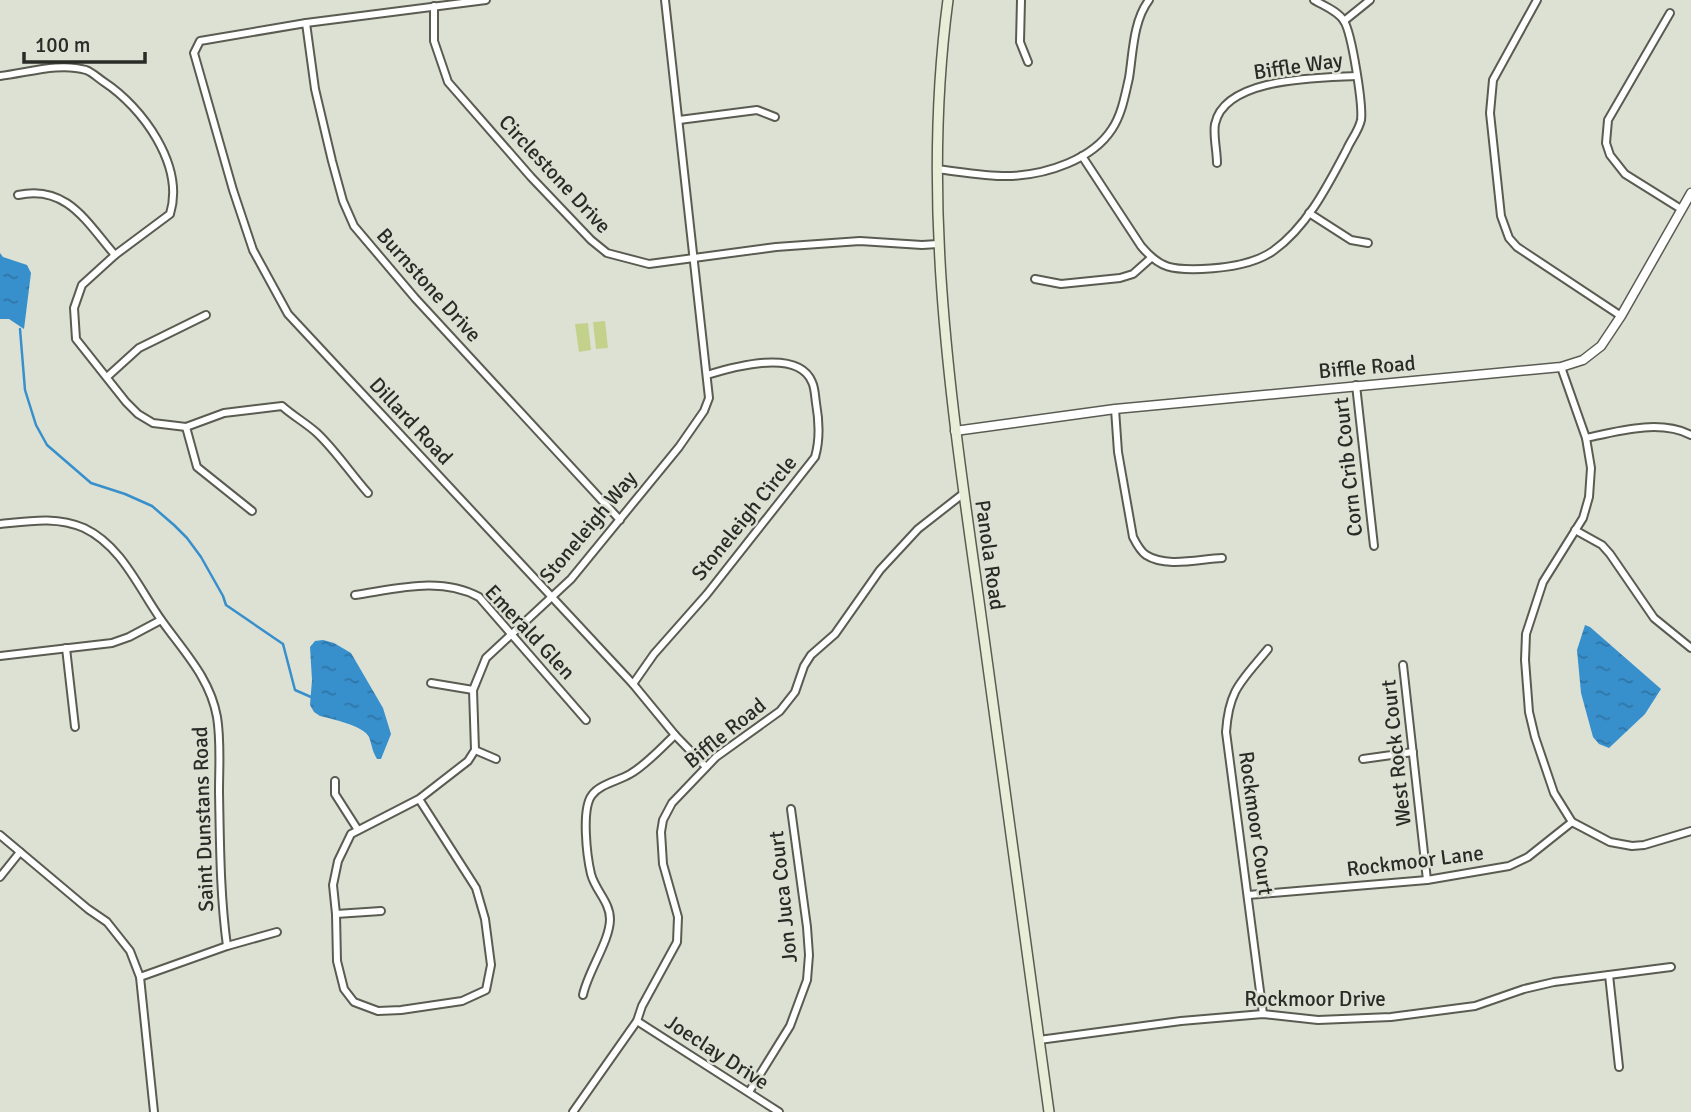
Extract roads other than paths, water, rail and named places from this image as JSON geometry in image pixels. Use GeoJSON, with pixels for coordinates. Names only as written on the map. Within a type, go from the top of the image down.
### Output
{"type":"FeatureCollection","features":[{"type":"Feature","properties":{"kind":"main road","name":"Panola Road"},"geometry":{"type":"LineString","coordinates":[[948,0],[939,84],[937,169],[941,298],[964,493],[1049,1112]]}},
{"type":"Feature","properties":{"kind":"street"},"geometry":{"type":"LineString","coordinates":[[306,23],[486,0]]}},
{"type":"Feature","properties":{"kind":"street","name":"Stoneleigh Way"},"geometry":{"type":"LineString","coordinates":[[475,750],[473,690],[486,658],[571,579],[704,411],[709,398],[665,0]]}},
{"type":"Feature","properties":{"kind":"street"},"geometry":{"type":"LineString","coordinates":[[1021,0],[1020,42],[1028,62]]}},
{"type":"Feature","properties":{"kind":"street"},"geometry":{"type":"LineString","coordinates":[[937,169],[1015,176],[1054,169],[1082,156],[1098,144],[1112,130],[1122,108],[1138,24],[1149,0]]}},
{"type":"Feature","properties":{"kind":"street"},"geometry":{"type":"LineString","coordinates":[[1082,156],[1151,258],[1163,266],[1209,269],[1244,264],[1271,253],[1291,236],[1331,181],[1360,123],[1361,110],[1352,42],[1344,21],[1314,0]]}},
{"type":"Feature","properties":{"kind":"street"},"geometry":{"type":"LineString","coordinates":[[1344,21],[1370,0]]}},
{"type":"Feature","properties":{"kind":"street"},"geometry":{"type":"LineString","coordinates":[[1537,0],[1493,80],[1490,113],[1501,216],[1509,238],[1517,247],[1621,316]]}},
{"type":"Feature","properties":{"kind":"street","name":"Circlestone Drive"},"geometry":{"type":"LineString","coordinates":[[434,6],[434,41],[448,82],[591,240],[607,253],[649,264],[776,247],[860,241],[938,244]]}},
{"type":"Feature","properties":{"kind":"street"},"geometry":{"type":"LineString","coordinates":[[1670,13],[1608,120],[1606,144],[1610,155],[1625,174],[1681,209]]}},
{"type":"Feature","properties":{"kind":"street","name":"Dillard Road"},"geometry":{"type":"LineString","coordinates":[[306,23],[200,41],[194,53],[253,250],[288,314],[706,767]]}},
{"type":"Feature","properties":{"kind":"street","name":"Burnstone Drive"},"geometry":{"type":"LineString","coordinates":[[306,23],[316,89],[327,137],[343,201],[354,226],[415,298],[620,520]]}},
{"type":"Feature","properties":{"kind":"street"},"geometry":{"type":"LineString","coordinates":[[0,76],[61,67],[87,71],[125,95],[167,158],[172,180],[173,204],[170,214],[115,255],[82,285],[74,308],[76,339],[125,402],[153,423],[186,427],[223,413],[282,406],[331,447],[368,494]]}},
{"type":"Feature","properties":{"kind":"street","name":"Biffle Way"},"geometry":{"type":"LineString","coordinates":[[1217,163],[1215,124],[1236,95],[1259,86],[1356,76]]}},
{"type":"Feature","properties":{"kind":"street"},"geometry":{"type":"LineString","coordinates":[[679,120],[757,110],[775,117]]}},
{"type":"Feature","properties":{"kind":"street"},"geometry":{"type":"LineString","coordinates":[[18,195],[47,193],[66,201],[115,255]]}},
{"type":"Feature","properties":{"kind":"street","name":"Biffle Road"},"geometry":{"type":"LineString","coordinates":[[956,431],[1115,409],[1560,367],[1583,360],[1601,346],[1621,316],[1691,193]]}},
{"type":"Feature","properties":{"kind":"street"},"geometry":{"type":"LineString","coordinates":[[1309,213],[1350,240],[1368,243]]}},
{"type":"Feature","properties":{"kind":"street"},"geometry":{"type":"LineString","coordinates":[[1035,279],[1061,285],[1120,278],[1133,274],[1151,258]]}},
{"type":"Feature","properties":{"kind":"street"},"geometry":{"type":"LineString","coordinates":[[107,377],[139,348],[206,315]]}},
{"type":"Feature","properties":{"kind":"street","name":"Stoneleigh Circle"},"geometry":{"type":"LineString","coordinates":[[632,684],[816,457],[819,446],[813,382],[806,372],[790,362],[762,363],[707,375]]}},
{"type":"Feature","properties":{"kind":"street"},"geometry":{"type":"LineString","coordinates":[[1560,367],[1586,438],[1591,468],[1589,497],[1583,518],[1543,582],[1527,634],[1525,660],[1529,712],[1535,737],[1554,793],[1572,822],[1610,842],[1632,846],[1691,831]]}},
{"type":"Feature","properties":{"kind":"street","name":"Corn Crib Court"},"geometry":{"type":"LineString","coordinates":[[1356,385],[1374,546]]}},
{"type":"Feature","properties":{"kind":"street"},"geometry":{"type":"LineString","coordinates":[[1115,409],[1120,464],[1133,537],[1139,547],[1145,554],[1163,562],[1222,558]]}},
{"type":"Feature","properties":{"kind":"street"},"geometry":{"type":"LineString","coordinates":[[186,427],[197,467],[252,511]]}},
{"type":"Feature","properties":{"kind":"street"},"geometry":{"type":"LineString","coordinates":[[1586,438],[1622,430],[1658,427],[1682,430],[1691,435]]}},
{"type":"Feature","properties":{"kind":"street","name":"Biffle Road"},"geometry":{"type":"LineString","coordinates":[[573,1112],[637,1021],[642,1006],[677,942],[678,917],[663,864],[661,832],[663,820],[672,803],[727,748],[780,711],[795,692],[811,654],[835,634],[880,570],[918,529],[964,493]]}},
{"type":"Feature","properties":{"kind":"street","name":"Saint Dunstans Road"},"geometry":{"type":"LineString","coordinates":[[0,524],[58,521],[74,524],[96,535],[122,560],[161,620],[196,664],[211,696],[217,719],[220,837],[227,946]]}},
{"type":"Feature","properties":{"kind":"street"},"geometry":{"type":"LineString","coordinates":[[1575,530],[1602,545],[1654,618],[1691,648]]}},
{"type":"Feature","properties":{"kind":"street","name":"Emerald Glen"},"geometry":{"type":"LineString","coordinates":[[355,595],[415,586],[447,585],[479,597],[586,720]]}},
{"type":"Feature","properties":{"kind":"street"},"geometry":{"type":"LineString","coordinates":[[0,656],[113,643],[129,638],[161,620]]}},
{"type":"Feature","properties":{"kind":"street"},"geometry":{"type":"LineString","coordinates":[[66,648],[75,727]]}},
{"type":"Feature","properties":{"kind":"street","name":"Rockmoor Court"},"geometry":{"type":"LineString","coordinates":[[1263,1014],[1226,733],[1228,707],[1233,692],[1268,649]]}},
{"type":"Feature","properties":{"kind":"street","name":"West Rock Court"},"geometry":{"type":"LineString","coordinates":[[1403,665],[1427,880]]}},
{"type":"Feature","properties":{"kind":"street"},"geometry":{"type":"LineString","coordinates":[[431,682],[473,690]]}},
{"type":"Feature","properties":{"kind":"street"},"geometry":{"type":"LineString","coordinates":[[583,995],[587,977],[606,937],[610,919],[607,904],[592,876],[585,816],[590,796],[598,789],[632,773],[675,735]]}},
{"type":"Feature","properties":{"kind":"street"},"geometry":{"type":"LineString","coordinates":[[419,799],[476,888],[485,919],[491,965],[486,990],[462,1000],[438,1006],[378,1011],[354,1002],[344,989],[337,961],[333,885],[338,861],[351,834],[419,799],[468,761],[475,750],[496,759]]}},
{"type":"Feature","properties":{"kind":"street"},"geometry":{"type":"LineString","coordinates":[[1363,759],[1413,752]]}},
{"type":"Feature","properties":{"kind":"street"},"geometry":{"type":"LineString","coordinates":[[335,781],[335,794],[358,830]]}},
{"type":"Feature","properties":{"kind":"street","name":"Jon Juca Court"},"geometry":{"type":"LineString","coordinates":[[749,1092],[790,1026],[807,980],[807,927],[791,809]]}},
{"type":"Feature","properties":{"kind":"street","name":"Rockmoor Lane"},"geometry":{"type":"LineString","coordinates":[[1248,895],[1427,880],[1509,866],[1528,857],[1572,822]]}},
{"type":"Feature","properties":{"kind":"street"},"geometry":{"type":"LineString","coordinates":[[0,835],[116,931],[130,951],[140,977],[154,1112]]}},
{"type":"Feature","properties":{"kind":"street"},"geometry":{"type":"LineString","coordinates":[[0,877],[20,852]]}},
{"type":"Feature","properties":{"kind":"street"},"geometry":{"type":"LineString","coordinates":[[336,914],[381,911]]}},
{"type":"Feature","properties":{"kind":"street"},"geometry":{"type":"LineString","coordinates":[[140,977],[227,946],[276,932]]}},
{"type":"Feature","properties":{"kind":"street","name":"Rockmoor Drive"},"geometry":{"type":"LineString","coordinates":[[1039,1040],[1181,1021],[1263,1014],[1318,1020],[1391,1017],[1475,1006],[1544,984],[1671,968]]}},
{"type":"Feature","properties":{"kind":"street"},"geometry":{"type":"LineString","coordinates":[[1609,975],[1619,1067]]}},
{"type":"Feature","properties":{"kind":"street","name":"Joeclay Drive"},"geometry":{"type":"LineString","coordinates":[[637,1021],[779,1112]]}},
{"type":"Feature","properties":{"kind":"water"},"geometry":{"type":"Polygon","coordinates":[[[0,253],[3,257],[27,265],[31,273],[24,329],[9,319],[0,319],[0,253]]]}},
{"type":"Feature","properties":{"kind":"water"},"geometry":{"type":"Polygon","coordinates":[[[1585,625],[1661,689],[1645,714],[1609,748],[1599,744],[1593,737],[1581,693],[1577,650],[1585,625]]]}},
{"type":"Feature","properties":{"kind":"water"},"geometry":{"type":"Polygon","coordinates":[[[323,640],[351,653],[383,708],[391,734],[381,759],[377,759],[366,733],[347,723],[320,716],[310,705],[310,647],[315,641],[323,640]]]}},
{"type":"Feature","properties":{"kind":"waterway"},"geometry":{"type":"LineString","coordinates":[[20,329],[25,390],[36,425],[47,445],[91,483],[152,506],[174,525],[201,557],[226,605],[283,644],[295,690],[311,697]]}}]}
